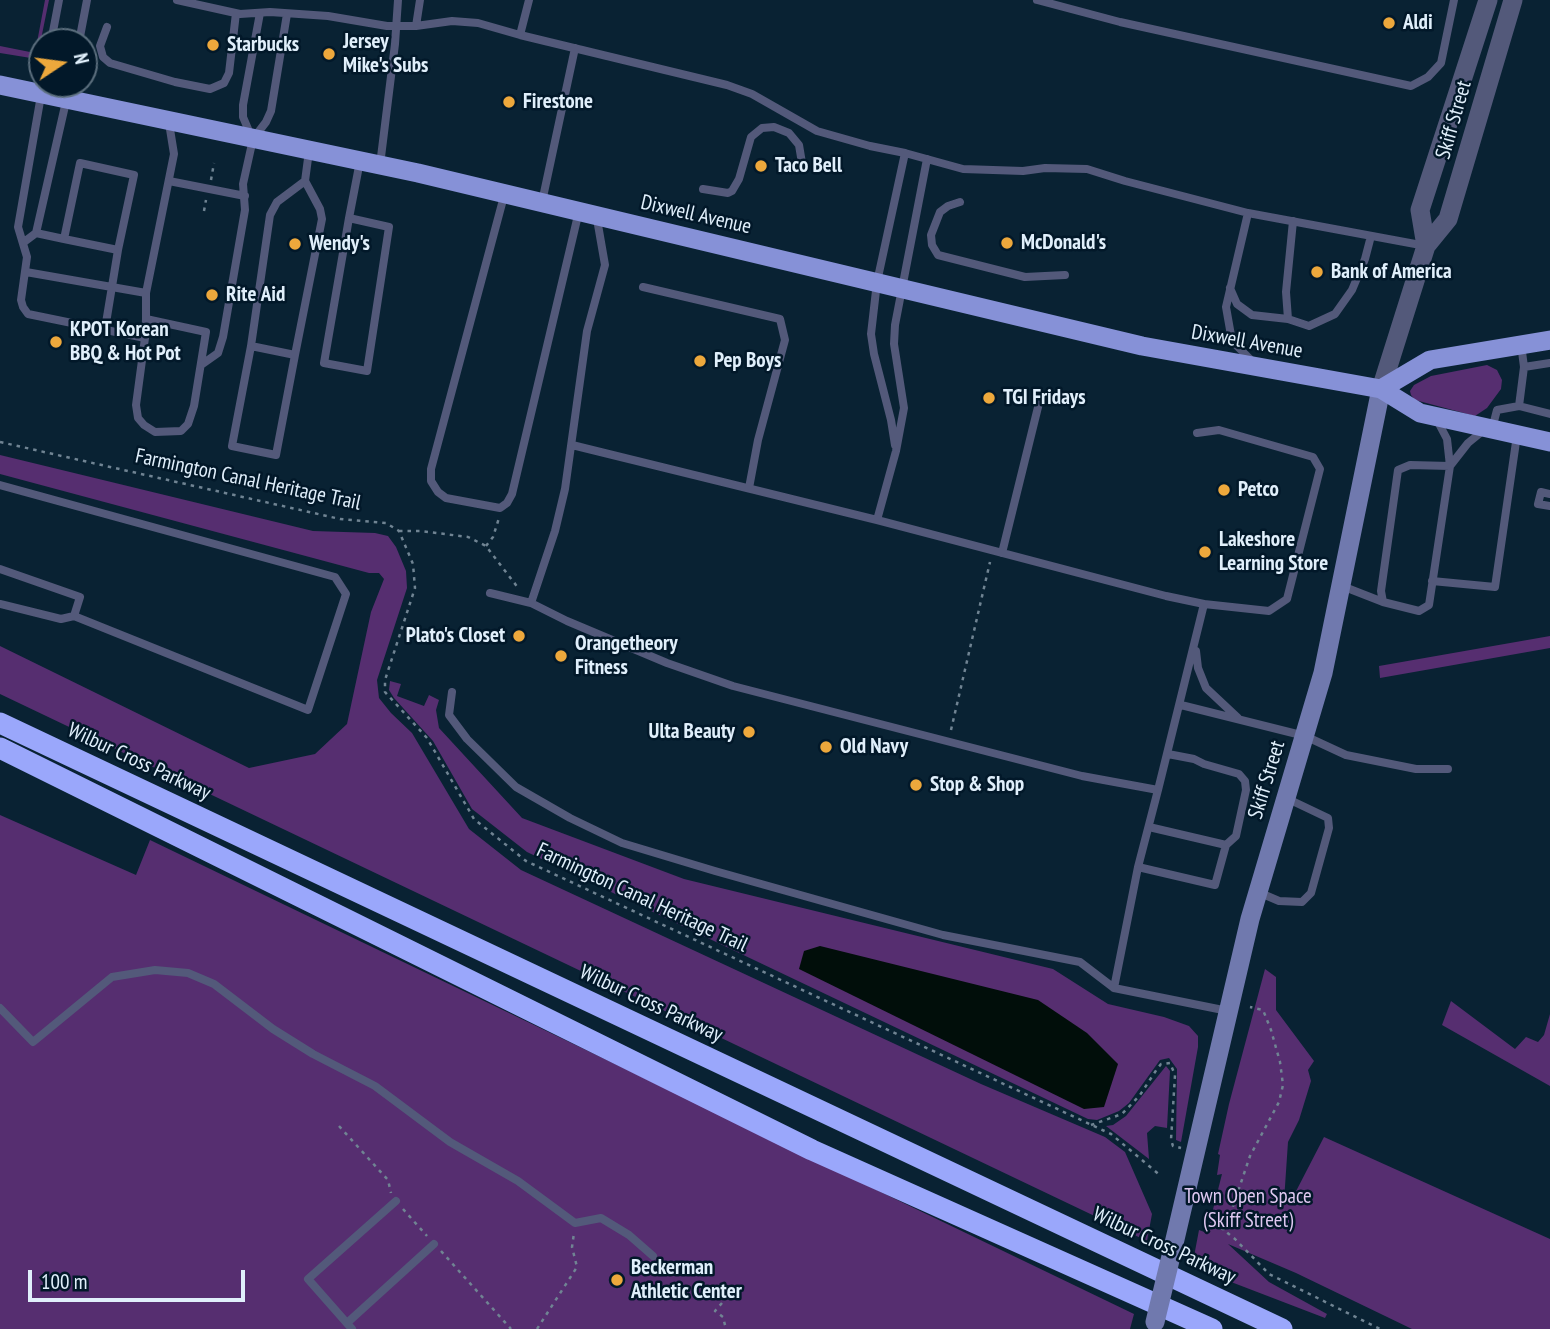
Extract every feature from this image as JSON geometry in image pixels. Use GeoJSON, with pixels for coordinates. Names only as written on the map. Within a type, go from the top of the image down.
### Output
{"type":"FeatureCollection","features":[{"type":"Feature","properties":{"kind":"highway","name":"Wilbur Cross Parkway"},"geometry":{"type":"LineString","coordinates":[[0,723],[1282,1329]]}},
{"type":"Feature","properties":{"kind":"highway"},"geometry":{"type":"LineString","coordinates":[[0,748],[812,1150],[1212,1329]]}},
{"type":"Feature","properties":{"kind":"main road","name":"Dixwell Avenue"},"geometry":{"type":"LineString","coordinates":[[0,85],[28,88]]}},
{"type":"Feature","properties":{"kind":"main road","name":"Dixwell Avenue"},"geometry":{"type":"LineString","coordinates":[[90,98],[169,121],[380,165],[1142,345],[1381,389],[1420,413],[1550,442]]}},
{"type":"Feature","properties":{"kind":"main road"},"geometry":{"type":"LineString","coordinates":[[1381,389],[1430,360],[1550,340]]}},
{"type":"Feature","properties":{"kind":"main road","name":"Skiff Street"},"geometry":{"type":"LineString","coordinates":[[1154,1325],[1258,892],[1323,673],[1381,389]]}},
{"type":"Feature","properties":{"kind":"street","name":"Skiff Street"},"geometry":{"type":"LineString","coordinates":[[1426,246],[1420,210],[1488,0]]}},
{"type":"Feature","properties":{"kind":"street","name":"Skiff Street"},"geometry":{"type":"LineString","coordinates":[[1381,389],[1426,246],[1448,219],[1513,0]]}},
{"type":"Feature","properties":{"kind":"lane"},"geometry":{"type":"LineString","coordinates":[[53,28],[58,0]]}},
{"type":"Feature","properties":{"kind":"lane"},"geometry":{"type":"LineString","coordinates":[[82,28],[87,0]]}},
{"type":"Feature","properties":{"kind":"lane"},"geometry":{"type":"LineString","coordinates":[[177,0],[236,13],[270,12],[328,16],[396,26],[452,21],[478,23],[727,85],[752,94],[817,131],[963,169],[1023,172],[1045,168],[1087,169],[1248,213],[1426,246]]}},
{"type":"Feature","properties":{"kind":"lane"},"geometry":{"type":"LineString","coordinates":[[270,12],[271,0]]}},
{"type":"Feature","properties":{"kind":"lane"},"geometry":{"type":"LineString","coordinates":[[380,165],[398,0]]}},
{"type":"Feature","properties":{"kind":"lane"},"geometry":{"type":"LineString","coordinates":[[416,26],[420,0]]}},
{"type":"Feature","properties":{"kind":"lane"},"geometry":{"type":"LineString","coordinates":[[520,34],[529,0]]}},
{"type":"Feature","properties":{"kind":"lane"},"geometry":{"type":"LineString","coordinates":[[1037,0],[1120,22],[1411,86],[1429,77],[1441,63],[1454,0]]}},
{"type":"Feature","properties":{"kind":"lane"},"geometry":{"type":"LineString","coordinates":[[107,27],[100,46],[103,57],[110,62],[175,82],[210,89],[224,83],[229,73],[236,13]]}},
{"type":"Feature","properties":{"kind":"lane"},"geometry":{"type":"LineString","coordinates":[[253,139],[243,117],[243,106],[260,13]]}},
{"type":"Feature","properties":{"kind":"lane"},"geometry":{"type":"LineString","coordinates":[[201,365],[218,353],[223,337],[242,233],[245,196],[243,184],[253,139],[271,111],[287,13]]}},
{"type":"Feature","properties":{"kind":"lane"},"geometry":{"type":"LineString","coordinates":[[542,203],[575,48]]}},
{"type":"Feature","properties":{"kind":"lane"},"geometry":{"type":"LineString","coordinates":[[40,98],[18,227],[27,257],[21,300],[28,314],[145,338]]}},
{"type":"Feature","properties":{"kind":"lane"},"geometry":{"type":"LineString","coordinates":[[24,242],[36,233],[68,98]]}},
{"type":"Feature","properties":{"kind":"lane"},"geometry":{"type":"LineString","coordinates":[[146,319],[206,332],[194,407],[188,424],[181,431],[155,432],[138,418],[136,405],[145,338],[146,293],[174,154],[169,121]]}},
{"type":"Feature","properties":{"kind":"lane"},"geometry":{"type":"LineString","coordinates":[[703,189],[728,193],[732,191],[739,179],[751,137],[762,128],[774,127],[789,133],[799,145],[802,163]]}},
{"type":"Feature","properties":{"kind":"lane"},"geometry":{"type":"LineString","coordinates":[[304,181],[277,202],[270,215],[251,346],[232,446],[276,455],[322,219],[320,209],[304,181],[309,150]]}},
{"type":"Feature","properties":{"kind":"lane"},"geometry":{"type":"LineString","coordinates":[[896,451],[871,334],[877,282],[905,153]]}},
{"type":"Feature","properties":{"kind":"lane"},"geometry":{"type":"LineString","coordinates":[[877,520],[896,451],[904,408],[894,344],[927,159]]}},
{"type":"Feature","properties":{"kind":"lane"},"geometry":{"type":"LineString","coordinates":[[349,218],[389,228],[367,371],[324,363],[349,218],[360,161]]}},
{"type":"Feature","properties":{"kind":"lane"},"geometry":{"type":"LineString","coordinates":[[64,239],[80,163],[134,175],[105,330]]}},
{"type":"Feature","properties":{"kind":"lane"},"geometry":{"type":"LineString","coordinates":[[169,181],[245,196]]}},
{"type":"Feature","properties":{"kind":"lane"},"geometry":{"type":"LineString","coordinates":[[505,194],[431,469],[431,481],[446,498],[500,508],[512,494],[588,213]]}},
{"type":"Feature","properties":{"kind":"lane"},"geometry":{"type":"LineString","coordinates":[[960,202],[940,212],[931,235],[932,245],[938,255],[1025,277],[1065,275]]}},
{"type":"Feature","properties":{"kind":"lane"},"geometry":{"type":"LineString","coordinates":[[531,603],[555,531],[565,489],[587,331],[605,265],[588,213]]}},
{"type":"Feature","properties":{"kind":"lane"},"geometry":{"type":"LineString","coordinates":[[1248,213],[1230,288],[1227,319],[1233,341],[1246,357],[1272,370]]}},
{"type":"Feature","properties":{"kind":"lane"},"geometry":{"type":"LineString","coordinates":[[1288,319],[1286,292],[1293,221]]}},
{"type":"Feature","properties":{"kind":"lane"},"geometry":{"type":"LineString","coordinates":[[36,233],[118,250]]}},
{"type":"Feature","properties":{"kind":"lane"},"geometry":{"type":"LineString","coordinates":[[1230,288],[1237,304],[1252,315],[1288,319],[1309,326],[1335,314],[1352,290],[1371,236]]}},
{"type":"Feature","properties":{"kind":"lane"},"geometry":{"type":"LineString","coordinates":[[26,272],[146,293]]}},
{"type":"Feature","properties":{"kind":"lane"},"geometry":{"type":"LineString","coordinates":[[643,288],[780,319],[785,340],[758,440],[749,488]]}},
{"type":"Feature","properties":{"kind":"lane"},"geometry":{"type":"LineString","coordinates":[[1519,406],[1524,367],[1521,344]]}},
{"type":"Feature","properties":{"kind":"lane"},"geometry":{"type":"LineString","coordinates":[[251,346],[295,355]]}},
{"type":"Feature","properties":{"kind":"lane"},"geometry":{"type":"LineString","coordinates":[[1524,367],[1550,363]]}},
{"type":"Feature","properties":{"kind":"lane"},"geometry":{"type":"LineString","coordinates":[[1002,553],[1041,395]]}},
{"type":"Feature","properties":{"kind":"lane"},"geometry":{"type":"LineString","coordinates":[[1450,466],[1468,443],[1489,429],[1497,410],[1519,406],[1550,414]]}},
{"type":"Feature","properties":{"kind":"lane"},"geometry":{"type":"LineString","coordinates":[[1342,586],[1383,602],[1419,611],[1429,606],[1450,466],[1447,439],[1435,417]]}},
{"type":"Feature","properties":{"kind":"lane"},"geometry":{"type":"LineString","coordinates":[[572,444],[1166,596],[1204,604],[1269,611],[1287,599],[1320,469],[1314,457],[1219,430],[1197,433]]}},
{"type":"Feature","properties":{"kind":"lane"},"geometry":{"type":"LineString","coordinates":[[1432,581],[1494,587],[1517,435]]}},
{"type":"Feature","properties":{"kind":"lane"},"geometry":{"type":"LineString","coordinates":[[1383,602],[1381,591],[1398,470],[1410,465],[1450,466]]}},
{"type":"Feature","properties":{"kind":"lane"},"geometry":{"type":"LineString","coordinates":[[0,485],[335,577],[346,594],[309,710],[74,616],[61,619],[0,604]]}},
{"type":"Feature","properties":{"kind":"lane"},"geometry":{"type":"LineString","coordinates":[[1550,494],[1541,492],[1538,503],[1550,506]]}},
{"type":"Feature","properties":{"kind":"lane"},"geometry":{"type":"LineString","coordinates":[[0,569],[80,597],[74,616]]}},
{"type":"Feature","properties":{"kind":"lane"},"geometry":{"type":"LineString","coordinates":[[489,593],[531,603],[667,663],[733,686],[1050,768],[1158,790]]}},
{"type":"Feature","properties":{"kind":"lane"},"geometry":{"type":"LineString","coordinates":[[1114,988],[1138,867],[1181,705],[1204,604]]}},
{"type":"Feature","properties":{"kind":"lane"},"geometry":{"type":"LineString","coordinates":[[1195,643],[1198,668],[1206,688],[1240,720]]}},
{"type":"Feature","properties":{"kind":"lane"},"geometry":{"type":"LineString","coordinates":[[452,692],[449,715],[467,739],[516,787],[570,818],[622,843],[943,935],[1080,962],[1114,988],[1230,1012]]}},
{"type":"Feature","properties":{"kind":"lane"},"geometry":{"type":"LineString","coordinates":[[1181,705],[1304,736],[1346,755],[1416,769],[1448,769]]}},
{"type":"Feature","properties":{"kind":"lane"},"geometry":{"type":"LineString","coordinates":[[1138,867],[1215,885],[1226,845],[1236,836],[1246,790],[1245,781],[1238,774],[1194,759],[1168,754]]}},
{"type":"Feature","properties":{"kind":"lane"},"geometry":{"type":"LineString","coordinates":[[1258,892],[1279,901],[1302,902],[1311,893],[1329,828],[1328,818],[1285,798]]}},
{"type":"Feature","properties":{"kind":"lane"},"geometry":{"type":"LineString","coordinates":[[1149,827],[1226,845]]}},
{"type":"Feature","properties":{"kind":"lane"},"geometry":{"type":"LineString","coordinates":[[0,1008],[33,1042],[112,977],[155,970],[188,973],[214,984],[273,1029],[313,1054],[375,1086],[450,1142],[519,1181],[575,1223],[601,1218],[629,1235],[653,1256]]}},
{"type":"Feature","properties":{"kind":"lane"},"geometry":{"type":"LineString","coordinates":[[396,1201],[308,1279],[350,1326],[434,1244]]}},
{"type":"Feature","properties":{"kind":"path","name":"Farmington Canal Heritage Trail"},"geometry":{"type":"LineString","coordinates":[[0,442],[340,519],[386,523],[399,531],[413,564],[415,588],[385,680],[385,692],[427,738],[474,819],[526,861],[1111,1134],[1161,1176]]}},
{"type":"Feature","properties":{"kind":"path"},"geometry":{"type":"LineString","coordinates":[[485,546],[494,537],[500,508]]}},
{"type":"Feature","properties":{"kind":"path"},"geometry":{"type":"LineString","coordinates":[[399,531],[468,537],[485,546],[531,603]]}},
{"type":"Feature","properties":{"kind":"path"},"geometry":{"type":"LineString","coordinates":[[951,730],[990,562]]}},
{"type":"Feature","properties":{"kind":"path"},"geometry":{"type":"LineString","coordinates":[[1223,1230],[1250,1156],[1279,1102],[1283,1085],[1280,1062],[1263,1010],[1250,1007]]}},
{"type":"Feature","properties":{"kind":"path"},"geometry":{"type":"LineString","coordinates":[[1091,1125],[1122,1114],[1140,1096],[1157,1069],[1166,1062],[1170,1063],[1175,1074],[1171,1140],[1173,1146],[1182,1149]]}},
{"type":"Feature","properties":{"kind":"path"},"geometry":{"type":"LineString","coordinates":[[339,1126],[388,1180],[389,1189],[396,1201],[511,1329]]}},
{"type":"Feature","properties":{"kind":"path"},"geometry":{"type":"LineString","coordinates":[[1214,1222],[1269,1274],[1380,1329]]}},
{"type":"Feature","properties":{"kind":"path"},"geometry":{"type":"LineString","coordinates":[[537,1329],[577,1266],[572,1247],[575,1223]]}},
{"type":"Feature","properties":{"kind":"path"},"geometry":{"type":"LineString","coordinates":[[722,1303],[715,1311],[723,1317],[726,1329]]}},
{"type":"Feature","properties":{"kind":"green space"},"geometry":{"type":"Polygon","coordinates":[[[45,0],[49,0],[43,28],[40,28],[45,0]]]}},
{"type":"Feature","properties":{"kind":"green space"},"geometry":{"type":"Polygon","coordinates":[[[0,46],[28,52],[28,58],[0,53],[0,46]]]}},
{"type":"Feature","properties":{"kind":"green space"},"geometry":{"type":"Polygon","coordinates":[[[1487,365],[1497,370],[1502,380],[1501,389],[1487,408],[1475,416],[1415,400],[1411,395],[1410,391],[1414,385],[1431,376],[1487,365]]]}},
{"type":"Feature","properties":{"kind":"green space"},"geometry":{"type":"Polygon","coordinates":[[[0,455],[313,531],[375,533],[388,536],[406,571],[407,588],[377,680],[379,698],[412,733],[469,829],[521,870],[981,1084],[1105,1137],[1125,1152],[1152,1214],[1147,1241],[0,694],[0,646],[249,768],[315,754],[347,724],[371,612],[384,579],[379,573],[369,573],[0,474],[0,455]]]}},
{"type":"Feature","properties":{"kind":"green space"},"geometry":{"type":"Polygon","coordinates":[[[1550,636],[1550,648],[1380,678],[1379,666],[1550,636]]]}},
{"type":"Feature","properties":{"kind":"green space"},"geometry":{"type":"Polygon","coordinates":[[[390,681],[401,684],[397,696],[424,706],[429,695],[439,700],[436,710],[439,728],[522,818],[684,879],[1053,969],[1108,1004],[1164,1017],[1189,1026],[1198,1036],[1198,1047],[1181,1142],[1176,1140],[1177,1069],[1169,1058],[1160,1060],[1129,1103],[1119,1111],[1097,1120],[1088,1119],[527,852],[472,809],[433,741],[394,698],[389,690],[390,681]]]}},
{"type":"Feature","properties":{"kind":"green space","name":"Beckerman Athletic Center"},"geometry":{"type":"Polygon","coordinates":[[[0,815],[136,875],[150,840],[1134,1314],[1130,1329],[0,1329],[0,815]]]}},
{"type":"Feature","properties":{"kind":"green space","name":"Town Open Space (Skiff Street)"},"geometry":{"type":"Polygon","coordinates":[[[1265,969],[1276,977],[1276,1010],[1314,1061],[1308,1070],[1311,1081],[1299,1120],[1288,1142],[1284,1201],[1292,1199],[1324,1137],[1550,1239],[1550,1329],[1412,1329],[1296,1273],[1228,1244],[1269,1282],[1327,1314],[1325,1318],[1192,1267],[1199,1230],[1207,1233],[1222,1174],[1217,1175],[1218,1154],[1265,969]]]}},
{"type":"Feature","properties":{"kind":"green space"},"geometry":{"type":"Polygon","coordinates":[[[1451,1001],[1515,1049],[1526,1037],[1538,1042],[1544,1035],[1550,1014],[1550,1086],[1442,1025],[1451,1001]]]}},
{"type":"Feature","properties":{"kind":"green space"},"geometry":{"type":"Polygon","coordinates":[[[1166,1066],[1170,1071],[1167,1128],[1155,1126],[1147,1133],[1149,1159],[1106,1126],[1113,1125],[1126,1116],[1166,1066]]]}},
{"type":"Feature","properties":{"kind":"shaded area"},"geometry":{"type":"Polygon","coordinates":[[[820,946],[1038,1000],[1087,1033],[1118,1064],[1104,1107],[1084,1109],[799,969],[804,951],[820,946]]]}},
{"type":"Feature","properties":{"kind":"place","name":"Aldi"},"geometry":{"type":"Point","coordinates":[1389,23]}},
{"type":"Feature","properties":{"kind":"place","name":"Starbucks"},"geometry":{"type":"Point","coordinates":[213,45]}},
{"type":"Feature","properties":{"kind":"place","name":"Jersey Mike's Subs"},"geometry":{"type":"Point","coordinates":[329,54]}},
{"type":"Feature","properties":{"kind":"place","name":"Firestone"},"geometry":{"type":"Point","coordinates":[509,102]}},
{"type":"Feature","properties":{"kind":"place","name":"Taco Bell"},"geometry":{"type":"Point","coordinates":[761,166]}},
{"type":"Feature","properties":{"kind":"place","name":"McDonald's"},"geometry":{"type":"Point","coordinates":[1007,243]}},
{"type":"Feature","properties":{"kind":"place","name":"Wendy's"},"geometry":{"type":"Point","coordinates":[295,244]}},
{"type":"Feature","properties":{"kind":"place","name":"Bank of America"},"geometry":{"type":"Point","coordinates":[1317,272]}},
{"type":"Feature","properties":{"kind":"place","name":"Rite Aid"},"geometry":{"type":"Point","coordinates":[212,295]}},
{"type":"Feature","properties":{"kind":"place","name":"KPOT Korean BBQ & Hot Pot"},"geometry":{"type":"Point","coordinates":[56,342]}},
{"type":"Feature","properties":{"kind":"place","name":"Pep Boys"},"geometry":{"type":"Point","coordinates":[700,361]}},
{"type":"Feature","properties":{"kind":"place","name":"TGI Fridays"},"geometry":{"type":"Point","coordinates":[989,398]}},
{"type":"Feature","properties":{"kind":"place","name":"Petco"},"geometry":{"type":"Point","coordinates":[1224,490]}},
{"type":"Feature","properties":{"kind":"place","name":"Lakeshore Learning Store"},"geometry":{"type":"Point","coordinates":[1205,552]}},
{"type":"Feature","properties":{"kind":"place","name":"Plato's Closet"},"geometry":{"type":"Point","coordinates":[519,636]}},
{"type":"Feature","properties":{"kind":"place","name":"Orangetheory Fitness"},"geometry":{"type":"Point","coordinates":[561,656]}},
{"type":"Feature","properties":{"kind":"place","name":"Ulta Beauty"},"geometry":{"type":"Point","coordinates":[749,732]}},
{"type":"Feature","properties":{"kind":"place","name":"Old Navy"},"geometry":{"type":"Point","coordinates":[826,747]}},
{"type":"Feature","properties":{"kind":"place","name":"Stop & Shop"},"geometry":{"type":"Point","coordinates":[916,785]}},
{"type":"Feature","properties":{"kind":"place","name":"Beckerman Athletic Center"},"geometry":{"type":"Point","coordinates":[617,1280]}}]}
